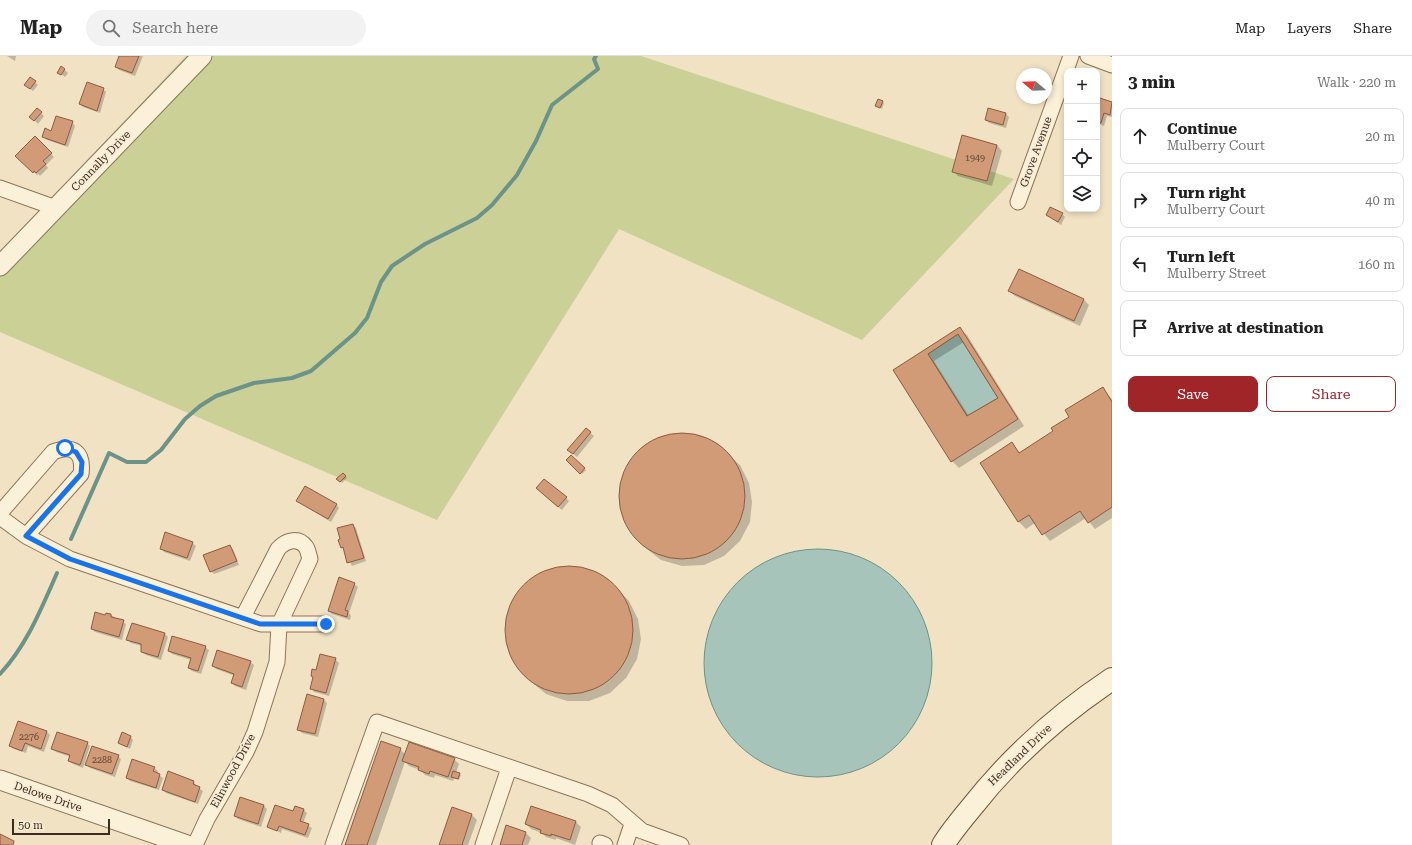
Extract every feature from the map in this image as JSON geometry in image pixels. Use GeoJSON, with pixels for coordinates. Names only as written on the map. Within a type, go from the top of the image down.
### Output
{"type":"FeatureCollection","features":[{"type":"Feature","properties":{"kind":"main road","name":"Headland Drive"},"geometry":{"type":"LineString","coordinates":[[943,845],[991,782],[1033,740],[1078,702],[1112,679]]}},
{"type":"Feature","properties":{"kind":"street","name":"Connally Drive"},"geometry":{"type":"LineString","coordinates":[[0,266],[202,56]]}},
{"type":"Feature","properties":{"kind":"street","name":"Grove Avenue"},"geometry":{"type":"LineString","coordinates":[[1018,202],[1070,56]]}},
{"type":"Feature","properties":{"kind":"street"},"geometry":{"type":"LineString","coordinates":[[1088,56],[1112,65]]}},
{"type":"Feature","properties":{"kind":"street"},"geometry":{"type":"LineString","coordinates":[[0,188],[56,208]]}},
{"type":"Feature","properties":{"kind":"street"},"geometry":{"type":"LineString","coordinates":[[0,513],[53,452],[65,448],[76,452],[82,462],[81,474],[26,536]]}},
{"type":"Feature","properties":{"kind":"street"},"geometry":{"type":"LineString","coordinates":[[0,517],[26,536],[70,559],[260,624],[326,624]]}},
{"type":"Feature","properties":{"kind":"street"},"geometry":{"type":"LineString","coordinates":[[243,617],[278,548],[292,540],[299,542],[306,547],[310,559],[279,625]]}},
{"type":"Feature","properties":{"kind":"street","name":"Elinwood Drive"},"geometry":{"type":"LineString","coordinates":[[195,845],[207,819],[246,752],[255,732],[277,662],[279,625]]}},
{"type":"Feature","properties":{"kind":"street"},"geometry":{"type":"LineString","coordinates":[[333,845],[377,722],[588,794],[612,805],[642,831]]}},
{"type":"Feature","properties":{"kind":"street"},"geometry":{"type":"LineString","coordinates":[[483,845],[509,768]]}},
{"type":"Feature","properties":{"kind":"street","name":"Delowe Drive"},"geometry":{"type":"LineString","coordinates":[[0,780],[187,845]]}},
{"type":"Feature","properties":{"kind":"street"},"geometry":{"type":"LineString","coordinates":[[625,845],[631,827],[681,845]]}},
{"type":"Feature","properties":{"kind":"green space"},"geometry":{"type":"Polygon","coordinates":[[[186,56],[641,56],[1014,179],[862,340],[619,229],[437,520],[0,332],[0,252],[186,56]]]}},
{"type":"Feature","properties":{"kind":"water"},"geometry":{"type":"Polygon","coordinates":[[[958,334],[998,398],[967,416],[928,354],[958,334]]]}},
{"type":"Feature","properties":{"kind":"water"},"geometry":{"type":"Polygon","coordinates":[[[807,549],[829,549],[851,554],[872,562],[899,582],[919,609],[930,641],[932,663],[930,685],[919,717],[899,744],[872,764],[851,772],[829,777],[807,777],[785,772],[764,764],[737,744],[717,717],[709,696],[704,674],[704,652],[709,630],[717,609],[737,582],[764,562],[785,554],[807,549]]]}},
{"type":"Feature","properties":{"kind":"building"},"geometry":{"type":"Polygon","coordinates":[[[119,56],[139,56],[132,73],[115,67],[119,56]]]}},
{"type":"Feature","properties":{"kind":"building"},"geometry":{"type":"Polygon","coordinates":[[[61,66],[65,69],[61,75],[57,73],[61,66]]]}},
{"type":"Feature","properties":{"kind":"building"},"geometry":{"type":"Polygon","coordinates":[[[30,77],[36,81],[30,89],[24,85],[30,77]]]}},
{"type":"Feature","properties":{"kind":"building"},"geometry":{"type":"Polygon","coordinates":[[[87,82],[104,88],[97,111],[79,104],[87,82]]]}},
{"type":"Feature","properties":{"kind":"building"},"geometry":{"type":"Polygon","coordinates":[[[1100,98],[1112,102],[1110,115],[1104,113],[1101,123],[1100,98]]]}},
{"type":"Feature","properties":{"kind":"building"},"geometry":{"type":"Polygon","coordinates":[[[878,99],[883,101],[880,108],[875,106],[878,99]]]}},
{"type":"Feature","properties":{"kind":"building"},"geometry":{"type":"Polygon","coordinates":[[[37,108],[42,112],[34,121],[29,117],[37,108]]]}},
{"type":"Feature","properties":{"kind":"building"},"geometry":{"type":"Polygon","coordinates":[[[988,108],[1006,113],[1003,125],[985,120],[988,108]]]}},
{"type":"Feature","properties":{"kind":"building"},"geometry":{"type":"Polygon","coordinates":[[[56,116],[73,121],[65,145],[42,137],[45,128],[51,131],[56,116]]]}},
{"type":"Feature","properties":{"kind":"building"},"geometry":{"type":"Polygon","coordinates":[[[962,135],[997,145],[987,181],[952,172],[962,135]]]}},
{"type":"Feature","properties":{"kind":"building"},"geometry":{"type":"Polygon","coordinates":[[[35,136],[52,153],[43,161],[46,164],[36,173],[34,171],[33,173],[15,156],[35,136]]]}},
{"type":"Feature","properties":{"kind":"building"},"geometry":{"type":"Polygon","coordinates":[[[1050,207],[1063,213],[1058,222],[1046,215],[1050,207]]]}},
{"type":"Feature","properties":{"kind":"building"},"geometry":{"type":"Polygon","coordinates":[[[1019,269],[1084,299],[1074,321],[1008,291],[1019,269]]]}},
{"type":"Feature","properties":{"kind":"building"},"geometry":{"type":"Polygon","coordinates":[[[960,327],[1018,419],[951,462],[893,370],[960,327]],[[958,334],[928,354],[967,416],[998,398],[958,334]]]}},
{"type":"Feature","properties":{"kind":"building"},"geometry":{"type":"Polygon","coordinates":[[[1103,387],[1112,402],[1112,507],[1088,523],[1080,511],[1042,535],[1029,515],[1018,522],[980,463],[1012,442],[1019,453],[1053,431],[1051,428],[1069,417],[1065,410],[1103,387]]]}},
{"type":"Feature","properties":{"kind":"building"},"geometry":{"type":"Polygon","coordinates":[[[586,428],[591,432],[573,454],[567,450],[586,428]]]}},
{"type":"Feature","properties":{"kind":"building"},"geometry":{"type":"Polygon","coordinates":[[[676,433],[688,433],[706,437],[727,451],[741,472],[745,496],[741,520],[727,541],[706,555],[688,559],[676,559],[658,555],[637,541],[623,520],[619,502],[619,490],[623,472],[637,451],[658,437],[676,433]]]}},
{"type":"Feature","properties":{"kind":"building"},"geometry":{"type":"Polygon","coordinates":[[[571,455],[585,468],[580,474],[566,460],[571,455]]]}},
{"type":"Feature","properties":{"kind":"building"},"geometry":{"type":"Polygon","coordinates":[[[343,473],[346,476],[340,482],[336,479],[343,473]]]}},
{"type":"Feature","properties":{"kind":"building"},"geometry":{"type":"Polygon","coordinates":[[[544,479],[567,497],[558,507],[536,488],[544,479]]]}},
{"type":"Feature","properties":{"kind":"building"},"geometry":{"type":"Polygon","coordinates":[[[305,486],[337,504],[328,519],[296,501],[305,486]]]}},
{"type":"Feature","properties":{"kind":"building"},"geometry":{"type":"Polygon","coordinates":[[[353,524],[364,558],[347,563],[343,547],[341,548],[338,540],[340,539],[337,528],[353,524]]]}},
{"type":"Feature","properties":{"kind":"building"},"geometry":{"type":"Polygon","coordinates":[[[165,532],[193,542],[187,558],[160,549],[165,532]]]}},
{"type":"Feature","properties":{"kind":"building"},"geometry":{"type":"Polygon","coordinates":[[[230,545],[237,561],[210,572],[203,555],[230,545]]]}},
{"type":"Feature","properties":{"kind":"building"},"geometry":{"type":"Polygon","coordinates":[[[575,566],[588,568],[599,573],[610,580],[619,589],[631,611],[633,630],[631,649],[626,660],[619,671],[610,680],[588,692],[563,694],[550,692],[539,687],[528,680],[519,671],[507,649],[505,624],[507,611],[512,600],[519,589],[528,580],[550,568],[575,566]]]}},
{"type":"Feature","properties":{"kind":"building"},"geometry":{"type":"Polygon","coordinates":[[[339,577],[355,583],[345,610],[348,611],[347,617],[328,611],[339,577]]]}},
{"type":"Feature","properties":{"kind":"building"},"geometry":{"type":"Polygon","coordinates":[[[95,612],[105,615],[106,613],[111,614],[111,617],[124,620],[119,637],[91,629],[95,612]]]}},
{"type":"Feature","properties":{"kind":"building"},"geometry":{"type":"Polygon","coordinates":[[[132,623],[165,633],[158,657],[141,652],[141,644],[126,640],[132,623]]]}},
{"type":"Feature","properties":{"kind":"building"},"geometry":{"type":"Polygon","coordinates":[[[172,636],[206,646],[198,671],[188,668],[191,658],[168,651],[172,636]]]}},
{"type":"Feature","properties":{"kind":"building"},"geometry":{"type":"Polygon","coordinates":[[[217,650],[251,661],[242,687],[231,683],[234,674],[212,666],[217,650]]]}},
{"type":"Feature","properties":{"kind":"building"},"geometry":{"type":"Polygon","coordinates":[[[320,654],[336,658],[326,693],[310,689],[313,677],[311,676],[312,669],[316,670],[320,654]]]}},
{"type":"Feature","properties":{"kind":"building"},"geometry":{"type":"Polygon","coordinates":[[[307,694],[324,699],[315,734],[297,730],[307,694]]]}},
{"type":"Feature","properties":{"kind":"building"},"geometry":{"type":"Polygon","coordinates":[[[18,721],[47,731],[41,749],[25,743],[22,751],[9,746],[18,721]]]}},
{"type":"Feature","properties":{"kind":"building"},"geometry":{"type":"Polygon","coordinates":[[[57,732],[88,742],[80,765],[68,761],[70,755],[51,749],[57,732]]]}},
{"type":"Feature","properties":{"kind":"building"},"geometry":{"type":"Polygon","coordinates":[[[122,732],[131,736],[127,747],[118,743],[122,732]]]}},
{"type":"Feature","properties":{"kind":"building"},"geometry":{"type":"Polygon","coordinates":[[[381,741],[401,748],[367,845],[345,845],[381,741]]]}},
{"type":"Feature","properties":{"kind":"building"},"geometry":{"type":"Polygon","coordinates":[[[409,742],[455,758],[448,777],[430,771],[429,774],[418,770],[419,767],[402,761],[409,742]]]}},
{"type":"Feature","properties":{"kind":"building"},"geometry":{"type":"Polygon","coordinates":[[[92,746],[119,755],[112,774],[85,765],[92,746]]]}},
{"type":"Feature","properties":{"kind":"building"},"geometry":{"type":"Polygon","coordinates":[[[132,759],[155,767],[153,771],[160,774],[156,788],[126,778],[132,759]]]}},
{"type":"Feature","properties":{"kind":"building"},"geometry":{"type":"Polygon","coordinates":[[[168,771],[194,781],[193,784],[200,787],[195,802],[162,790],[168,771]]]}},
{"type":"Feature","properties":{"kind":"building"},"geometry":{"type":"Polygon","coordinates":[[[453,771],[460,773],[458,779],[451,777],[453,771]]]}},
{"type":"Feature","properties":{"kind":"building"},"geometry":{"type":"Polygon","coordinates":[[[240,797],[264,805],[258,824],[234,816],[240,797]]]}},
{"type":"Feature","properties":{"kind":"building"},"geometry":{"type":"Polygon","coordinates":[[[275,805],[293,811],[295,806],[304,809],[300,821],[309,824],[305,835],[279,826],[277,831],[267,827],[275,805]]]}},
{"type":"Feature","properties":{"kind":"building"},"geometry":{"type":"Polygon","coordinates":[[[531,806],[576,821],[570,840],[551,834],[551,836],[540,833],[541,830],[525,824],[531,806]]]}},
{"type":"Feature","properties":{"kind":"building"},"geometry":{"type":"Polygon","coordinates":[[[452,807],[472,814],[462,845],[439,845],[452,807]]]}},
{"type":"Feature","properties":{"kind":"building"},"geometry":{"type":"Polygon","coordinates":[[[506,825],[526,832],[522,845],[500,845],[506,825]]]}},
{"type":"Feature","properties":{"kind":"building"},"geometry":{"type":"Polygon","coordinates":[[[0,834],[14,841],[13,845],[0,845],[0,834]]]}},
{"type":"Feature","properties":{"kind":"waterway"},"geometry":{"type":"LineString","coordinates":[[71,539],[109,453],[127,462],[146,462],[161,450],[185,419],[200,406],[216,396],[254,383],[292,378],[311,371],[355,333],[367,318],[381,282],[392,266],[425,244],[477,218],[492,205],[517,175],[536,141],[552,105],[598,69],[594,59],[596,56]]}},
{"type":"Feature","properties":{"kind":"waterway"},"geometry":{"type":"LineString","coordinates":[[0,674],[10,663],[26,639],[57,573]]}},
{"type":"Feature","properties":{"kind":"route"},"geometry":{"type":"LineString","coordinates":[[65,448],[76,452],[82,462],[81,474],[26,536],[70,559],[260,624],[326,624]]}}]}
